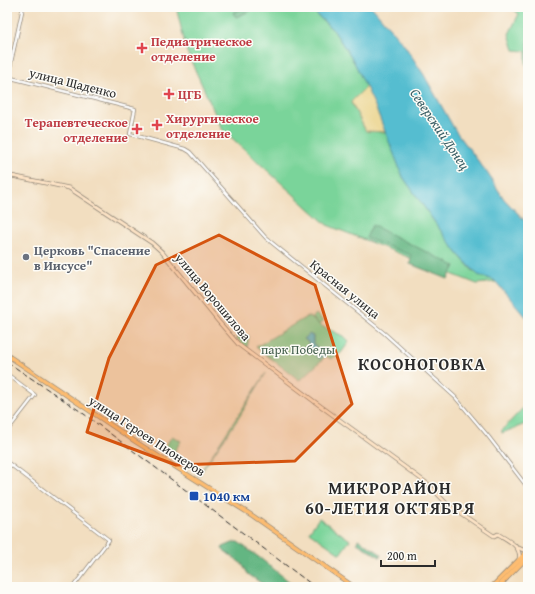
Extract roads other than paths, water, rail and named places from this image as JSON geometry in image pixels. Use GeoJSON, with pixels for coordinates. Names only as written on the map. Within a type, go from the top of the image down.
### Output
{"type":"FeatureCollection","features":[{"type":"Feature","properties":{"kind":"highway"},"geometry":{"type":"LineString","coordinates":[[492,587],[528,550]]}},
{"type":"Feature","properties":{"kind":"highway"},"geometry":{"type":"LineString","coordinates":[[498,587],[528,556]]}},
{"type":"Feature","properties":{"kind":"main road","name":"улица Ворошилова"},"geometry":{"type":"LineString","coordinates":[[7,175],[69,188],[152,243],[161,250],[218,321],[240,345],[315,402],[428,484],[447,504],[491,534],[497,535],[517,547]]}},
{"type":"Feature","properties":{"kind":"main road","name":"улица Героев Пионеров"},"geometry":{"type":"LineString","coordinates":[[7,355],[136,442],[253,516],[354,587]]}},
{"type":"Feature","properties":{"kind":"main road"},"geometry":{"type":"LineString","coordinates":[[517,547],[528,550]]}},
{"type":"Feature","properties":{"kind":"main road"},"geometry":{"type":"LineString","coordinates":[[517,547],[520,553],[519,560]]}},
{"type":"Feature","properties":{"kind":"street"},"geometry":{"type":"LineString","coordinates":[[7,78],[23,7]]}},
{"type":"Feature","properties":{"kind":"street","name":"улица Щаденко"},"geometry":{"type":"LineString","coordinates":[[7,78],[135,108],[130,134]]}},
{"type":"Feature","properties":{"kind":"street","name":"Красная улица"},"geometry":{"type":"LineString","coordinates":[[130,134],[185,149],[190,152],[266,238],[390,337],[455,397],[488,436],[528,488]]}},
{"type":"Feature","properties":{"kind":"street"},"geometry":{"type":"LineString","coordinates":[[7,374],[35,395],[7,431]]}},
{"type":"Feature","properties":{"kind":"street"},"geometry":{"type":"LineString","coordinates":[[7,462],[109,540],[73,587]]}},
{"type":"Feature","properties":{"kind":"water","name":"Северский Донец"},"geometry":{"type":"Polygon","coordinates":[[[309,7],[372,7],[405,46],[424,75],[455,130],[488,174],[504,199],[528,224],[528,319],[494,280],[478,275],[458,254],[403,177],[375,106],[354,62],[334,31],[309,7]]]}},
{"type":"Feature","properties":{"kind":"water"},"geometry":{"type":"Polygon","coordinates":[[[309,334],[313,336],[313,344],[324,355],[320,359],[309,350],[310,347],[304,339],[309,334]]]}},
{"type":"Feature","properties":{"kind":"railway"},"geometry":{"type":"LineString","coordinates":[[7,362],[80,411],[315,587]]}},
{"type":"Feature","properties":{"kind":"place","name":"Педиатрическое отделение"},"geometry":{"type":"Point","coordinates":[142,48]}},
{"type":"Feature","properties":{"kind":"place","name":"ЦГБ"},"geometry":{"type":"Point","coordinates":[169,94]}},
{"type":"Feature","properties":{"kind":"place","name":"Хирургическое отделение"},"geometry":{"type":"Point","coordinates":[157,125]}},
{"type":"Feature","properties":{"kind":"place","name":"Терапевтеческое отделение"},"geometry":{"type":"Point","coordinates":[137,129]}},
{"type":"Feature","properties":{"kind":"place","name":"Церковь \"Спасение в Иисусе\""},"geometry":{"type":"Point","coordinates":[26,257]}},
{"type":"Feature","properties":{"kind":"place","name":"1040 км"},"geometry":{"type":"Point","coordinates":[194,496]}},
{"type":"Feature","properties":{"kind":"district","name":"КОСОНОГОВКА"},"geometry":{"type":"Point","coordinates":[422,363]}},
{"type":"Feature","properties":{"kind":"district","name":"МИКРОРАЙОН 60-ЛЕТИЯ ОКТЯБРЯ"},"geometry":{"type":"Point","coordinates":[390,497]}},
{"type":"Feature","properties":{"kind":"park label","name":"парк Победы"},"geometry":{"type":"Point","coordinates":[298,349]}}]}
